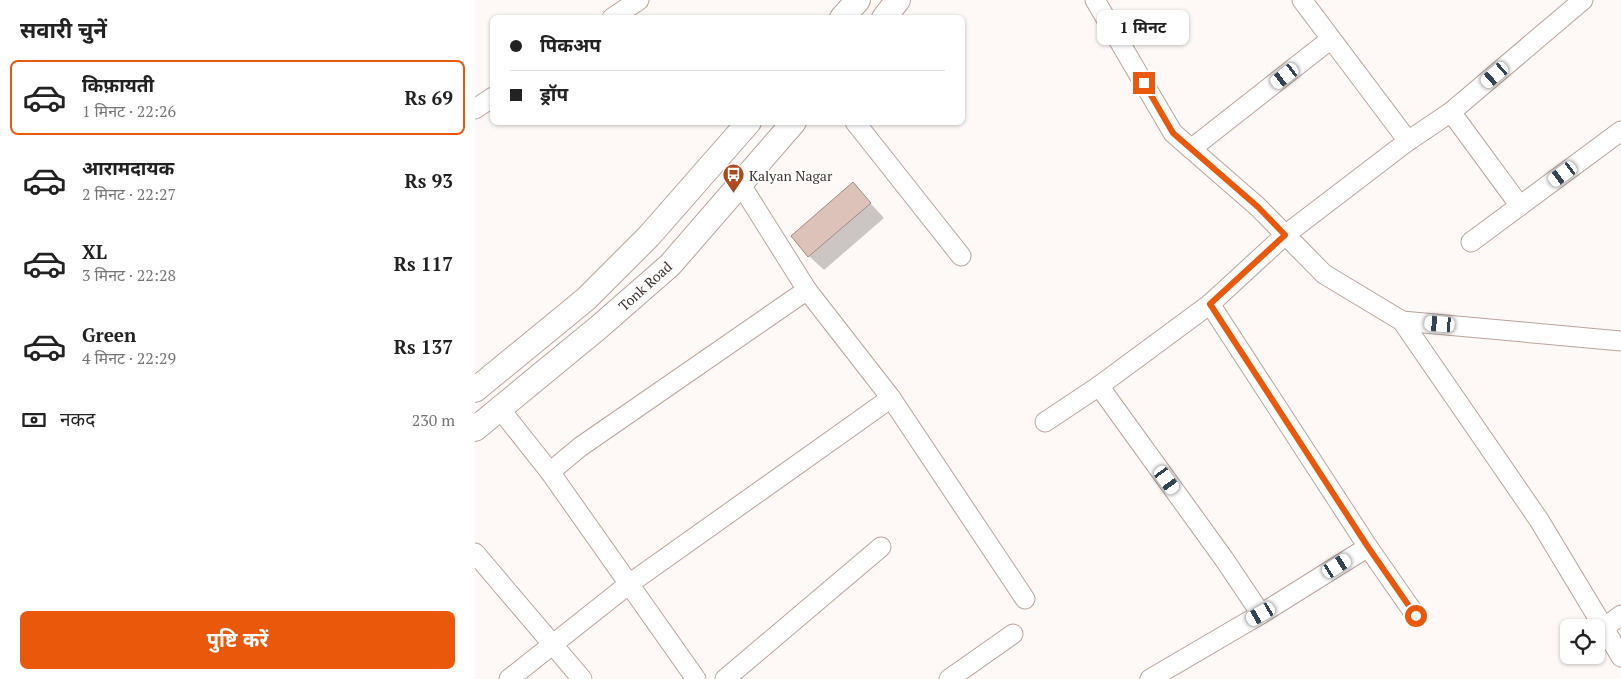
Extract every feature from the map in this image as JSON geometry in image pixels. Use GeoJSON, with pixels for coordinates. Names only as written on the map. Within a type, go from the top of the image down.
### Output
{"type":"FeatureCollection","features":[{"type":"Feature","properties":{"kind":"main road"},"geometry":{"type":"LineString","coordinates":[[886,15],[899,0]]}},
{"type":"Feature","properties":{"kind":"main road"},"geometry":{"type":"LineString","coordinates":[[475,390],[586,299],[649,236],[746,125]]}},
{"type":"Feature","properties":{"kind":"main road","name":"Tonk Road"},"geometry":{"type":"LineString","coordinates":[[475,429],[599,327],[670,264],[791,125]]}},
{"type":"Feature","properties":{"kind":"street"},"geometry":{"type":"LineString","coordinates":[[616,15],[639,0]]}},
{"type":"Feature","properties":{"kind":"street"},"geometry":{"type":"LineString","coordinates":[[1095,0],[1173,133],[1258,207],[1324,274],[1403,321],[1539,520],[1599,619]]}},
{"type":"Feature","properties":{"kind":"street"},"geometry":{"type":"LineString","coordinates":[[1302,0],[1408,142]]}},
{"type":"Feature","properties":{"kind":"street"},"geometry":{"type":"LineString","coordinates":[[1045,422],[1099,386],[1210,304],[1285,235],[1451,112],[1583,0]]}},
{"type":"Feature","properties":{"kind":"street"},"geometry":{"type":"LineString","coordinates":[[1191,149],[1331,40]]}},
{"type":"Feature","properties":{"kind":"street"},"geometry":{"type":"LineString","coordinates":[[475,109],[490,99]]}},
{"type":"Feature","properties":{"kind":"street"},"geometry":{"type":"LineString","coordinates":[[1451,112],[1520,206]]}},
{"type":"Feature","properties":{"kind":"street"},"geometry":{"type":"LineString","coordinates":[[857,125],[961,256]]}},
{"type":"Feature","properties":{"kind":"street"},"geometry":{"type":"LineString","coordinates":[[1471,242],[1621,131]]}},
{"type":"Feature","properties":{"kind":"street"},"geometry":{"type":"LineString","coordinates":[[741,185],[807,290],[891,398],[1025,599]]}},
{"type":"Feature","properties":{"kind":"street"},"geometry":{"type":"LineString","coordinates":[[550,472],[580,447],[807,290]]}},
{"type":"Feature","properties":{"kind":"street"},"geometry":{"type":"LineString","coordinates":[[1210,304],[1368,547],[1416,616]]}},
{"type":"Feature","properties":{"kind":"street"},"geometry":{"type":"LineString","coordinates":[[1403,321],[1621,342]]}},
{"type":"Feature","properties":{"kind":"street"},"geometry":{"type":"LineString","coordinates":[[1099,386],[1225,559],[1261,614]]}},
{"type":"Feature","properties":{"kind":"street"},"geometry":{"type":"LineString","coordinates":[[509,679],[629,584],[891,398]]}},
{"type":"Feature","properties":{"kind":"street"},"geometry":{"type":"LineString","coordinates":[[500,409],[550,472],[696,679]]}},
{"type":"Feature","properties":{"kind":"street"},"geometry":{"type":"LineString","coordinates":[[725,679],[881,547]]}},
{"type":"Feature","properties":{"kind":"street"},"geometry":{"type":"LineString","coordinates":[[1150,679],[1261,614],[1368,547]]}},
{"type":"Feature","properties":{"kind":"street"},"geometry":{"type":"LineString","coordinates":[[475,553],[582,679]]}},
{"type":"Feature","properties":{"kind":"street"},"geometry":{"type":"LineString","coordinates":[[1605,627],[1621,615]]}},
{"type":"Feature","properties":{"kind":"street"},"geometry":{"type":"LineString","coordinates":[[1605,630],[1621,657]]}},
{"type":"Feature","properties":{"kind":"street"},"geometry":{"type":"LineString","coordinates":[[949,679],[1013,634]]}},
{"type":"Feature","properties":{"kind":"building"},"geometry":{"type":"Polygon","coordinates":[[[853,182],[871,203],[808,257],[791,236],[853,182]]]}},
{"type":"Feature","properties":{"kind":"place","name":"Kalyan Nagar"},"geometry":{"type":"Point","coordinates":[733,194]}},
{"type":"Feature","properties":{"kind":"route"},"geometry":{"type":"LineString","coordinates":[[1144,83],[1173,133],[1258,207],[1285,235],[1210,304],[1368,547],[1416,616]]}}]}
